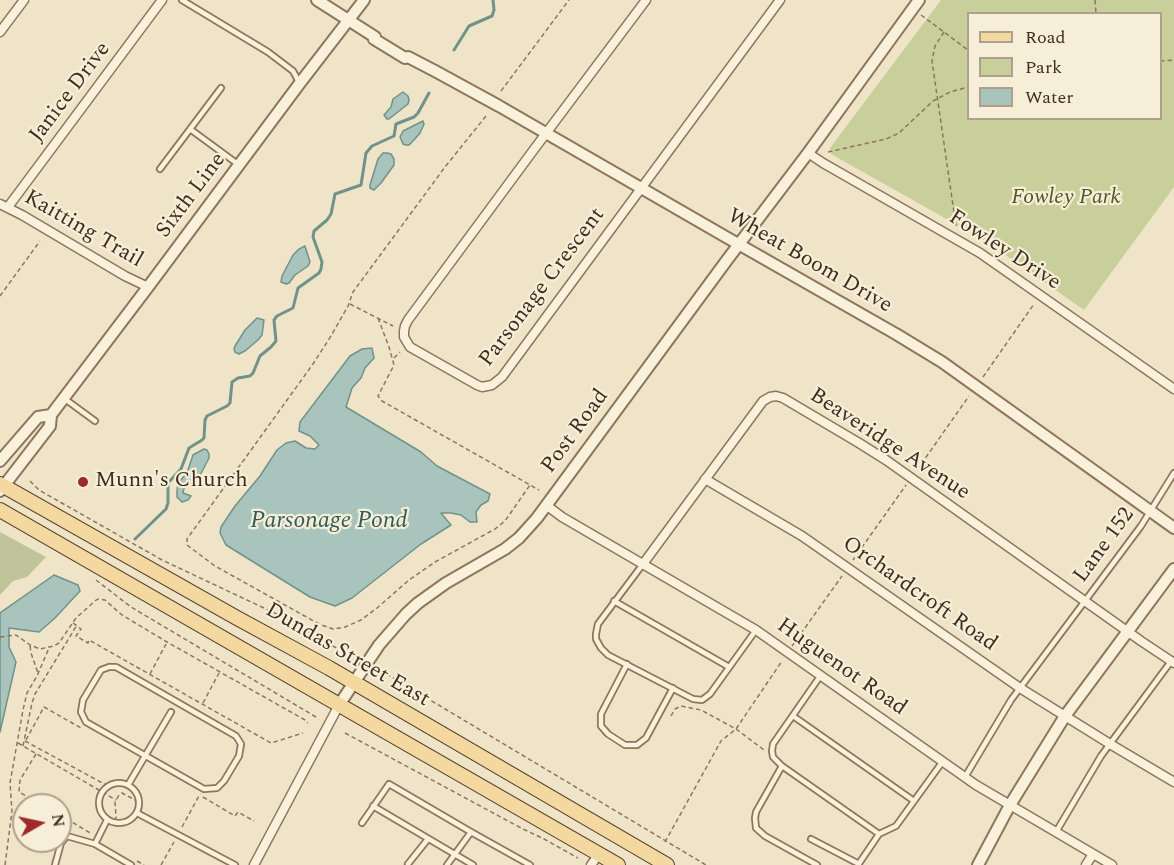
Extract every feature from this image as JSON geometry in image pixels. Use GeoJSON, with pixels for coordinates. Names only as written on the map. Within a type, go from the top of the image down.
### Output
{"type":"FeatureCollection","features":[{"type":"Feature","properties":{"kind":"main road","name":"Dundas Street East"},"geometry":{"type":"LineString","coordinates":[[1,487],[354,683],[667,865]]}},
{"type":"Feature","properties":{"kind":"main road","name":"Dundas Street East"},"geometry":{"type":"LineString","coordinates":[[0,510],[339,705],[595,860],[618,865]]}},
{"type":"Feature","properties":{"kind":"street"},"geometry":{"type":"LineString","coordinates":[[0,32],[24,0]]}},
{"type":"Feature","properties":{"kind":"street","name":"Janice Drive"},"geometry":{"type":"LineString","coordinates":[[4,206],[162,0]]}},
{"type":"Feature","properties":{"kind":"street","name":"Wheat Boom Drive"},"geometry":{"type":"LineString","coordinates":[[317,0],[408,57],[547,133],[896,333],[942,362],[1174,528]]}},
{"type":"Feature","properties":{"kind":"street","name":"Sixth Line"},"geometry":{"type":"LineString","coordinates":[[1,487],[50,426],[51,415],[63,398],[364,0]]}},
{"type":"Feature","properties":{"kind":"street"},"geometry":{"type":"LineString","coordinates":[[547,133],[646,0]]}},
{"type":"Feature","properties":{"kind":"street"},"geometry":{"type":"LineString","coordinates":[[641,188],[780,0]]}},
{"type":"Feature","properties":{"kind":"street","name":"Post Road"},"geometry":{"type":"LineString","coordinates":[[254,865],[339,705],[379,645],[406,614],[430,593],[506,549],[524,533],[808,153],[916,4]]}},
{"type":"Feature","properties":{"kind":"street","name":"Parsonage Crescent"},"geometry":{"type":"LineString","coordinates":[[547,133],[408,320],[404,337],[406,343],[414,350],[477,385],[492,386],[502,377],[641,188]]}},
{"type":"Feature","properties":{"kind":"street","name":"Fowley Drive"},"geometry":{"type":"LineString","coordinates":[[808,153],[981,253],[1174,389]]}},
{"type":"Feature","properties":{"kind":"street","name":"Kaitting Trail"},"geometry":{"type":"LineString","coordinates":[[4,206],[148,287]]}},
{"type":"Feature","properties":{"kind":"street","name":"Beaveridge Avenue"},"geometry":{"type":"LineString","coordinates":[[643,564],[762,401],[776,396],[886,460],[1128,632],[1173,661]]}},
{"type":"Feature","properties":{"kind":"street","name":"Sixth Line"},"geometry":{"type":"LineString","coordinates":[[0,461],[38,417],[51,415]]}},
{"type":"Feature","properties":{"kind":"street","name":"Orchardcroft Road"},"geometry":{"type":"LineString","coordinates":[[705,479],[813,543],[1020,688],[1174,782]]}},
{"type":"Feature","properties":{"kind":"street","name":"Huguenot Road"},"geometry":{"type":"LineString","coordinates":[[546,505],[562,517],[756,630],[965,777],[1113,865]]}},
{"type":"Feature","properties":{"kind":"street"},"geometry":{"type":"LineString","coordinates":[[978,865],[1010,805],[1065,716],[1174,569]]}},
{"type":"Feature","properties":{"kind":"street"},"geometry":{"type":"LineString","coordinates":[[1086,865],[1093,854]]}},
{"type":"Feature","properties":{"kind":"lane"},"geometry":{"type":"LineString","coordinates":[[182,0],[268,52],[293,71],[300,83]]}},
{"type":"Feature","properties":{"kind":"lane"},"geometry":{"type":"LineString","coordinates":[[160,169],[221,88]]}},
{"type":"Feature","properties":{"kind":"lane"},"geometry":{"type":"LineString","coordinates":[[190,129],[239,165]]}},
{"type":"Feature","properties":{"kind":"lane"},"geometry":{"type":"LineString","coordinates":[[63,398],[94,421]]}},
{"type":"Feature","properties":{"kind":"lane","name":"Lane 152"},"geometry":{"type":"LineString","coordinates":[[965,777],[1011,699],[1151,511],[1174,473]]}},
{"type":"Feature","properties":{"kind":"lane"},"geometry":{"type":"LineString","coordinates":[[643,564],[598,624],[596,639],[608,655],[693,699],[702,700],[710,694],[756,630]]}},
{"type":"Feature","properties":{"kind":"lane"},"geometry":{"type":"LineString","coordinates":[[614,601],[729,667]]}},
{"type":"Feature","properties":{"kind":"lane"},"geometry":{"type":"LineString","coordinates":[[1056,832],[1101,756],[1173,661]]}},
{"type":"Feature","properties":{"kind":"lane"},"geometry":{"type":"LineString","coordinates":[[627,664],[601,714],[601,726],[608,734],[625,745],[638,745],[646,738],[673,688]]}},
{"type":"Feature","properties":{"kind":"lane"},"geometry":{"type":"LineString","coordinates":[[116,667],[237,736],[241,744],[239,756],[224,781],[217,788],[204,789],[86,722],[81,712],[83,700],[100,670],[116,667]]}},
{"type":"Feature","properties":{"kind":"lane"},"geometry":{"type":"LineString","coordinates":[[821,675],[773,744],[773,757],[782,766],[879,834]]}},
{"type":"Feature","properties":{"kind":"lane"},"geometry":{"type":"LineString","coordinates":[[128,785],[171,712]]}},
{"type":"Feature","properties":{"kind":"lane"},"geometry":{"type":"LineString","coordinates":[[793,716],[914,801]]}},
{"type":"Feature","properties":{"kind":"lane"},"geometry":{"type":"LineString","coordinates":[[811,839],[858,864],[879,834],[896,826],[943,761]]}},
{"type":"Feature","properties":{"kind":"lane"},"geometry":{"type":"LineString","coordinates":[[782,766],[756,812],[756,828],[765,836],[817,865]]}},
{"type":"Feature","properties":{"kind":"lane"},"geometry":{"type":"LineString","coordinates":[[118,783],[128,785],[136,792],[139,802],[137,813],[129,821],[119,824],[107,820],[99,807],[102,792],[108,786],[118,783]]}},
{"type":"Feature","properties":{"kind":"lane"},"geometry":{"type":"LineString","coordinates":[[362,823],[389,784],[530,865]]}},
{"type":"Feature","properties":{"kind":"lane"},"geometry":{"type":"LineString","coordinates":[[373,806],[473,865]]}},
{"type":"Feature","properties":{"kind":"lane"},"geometry":{"type":"LineString","coordinates":[[137,813],[235,865]]}},
{"type":"Feature","properties":{"kind":"lane"},"geometry":{"type":"LineString","coordinates":[[94,844],[107,820]]}},
{"type":"Feature","properties":{"kind":"lane"},"geometry":{"type":"LineString","coordinates":[[447,865],[471,832]]}},
{"type":"Feature","properties":{"kind":"lane"},"geometry":{"type":"LineString","coordinates":[[72,837],[94,844],[131,865]]}},
{"type":"Feature","properties":{"kind":"lane"},"geometry":{"type":"LineString","coordinates":[[408,864],[428,838]]}},
{"type":"Feature","properties":{"kind":"path"},"geometry":{"type":"LineString","coordinates":[[501,91],[569,0]]}},
{"type":"Feature","properties":{"kind":"path"},"geometry":{"type":"LineString","coordinates":[[916,4],[944,32],[967,49]]}},
{"type":"Feature","properties":{"kind":"path"},"geometry":{"type":"LineString","coordinates":[[944,32],[935,46],[932,61],[957,226]]}},
{"type":"Feature","properties":{"kind":"path"},"geometry":{"type":"LineString","coordinates":[[828,152],[886,139],[898,133],[937,99],[950,92],[967,88]]}},
{"type":"Feature","properties":{"kind":"path"},"geometry":{"type":"LineString","coordinates":[[486,116],[445,167],[353,292],[331,336],[313,364],[187,538],[187,545],[215,566],[319,624],[333,629],[345,627],[361,620],[409,580],[435,562],[500,525],[530,484]]}},
{"type":"Feature","properties":{"kind":"path"},"geometry":{"type":"LineString","coordinates":[[0,296],[40,241]]}},
{"type":"Feature","properties":{"kind":"path"},"geometry":{"type":"LineString","coordinates":[[349,303],[393,326]]}},
{"type":"Feature","properties":{"kind":"path"},"geometry":{"type":"LineString","coordinates":[[980,380],[1034,304]]}},
{"type":"Feature","properties":{"kind":"path"},"geometry":{"type":"LineString","coordinates":[[378,318],[394,365],[378,396],[382,401],[539,490]]}},
{"type":"Feature","properties":{"kind":"path"},"geometry":{"type":"LineString","coordinates":[[393,358],[400,352]]}},
{"type":"Feature","properties":{"kind":"path"},"geometry":{"type":"LineString","coordinates":[[914,474],[971,393]]}},
{"type":"Feature","properties":{"kind":"path"},"geometry":{"type":"LineString","coordinates":[[30,481],[39,490],[162,561],[283,617],[352,657]]}},
{"type":"Feature","properties":{"kind":"path"},"geometry":{"type":"LineString","coordinates":[[851,563],[909,482]]}},
{"type":"Feature","properties":{"kind":"path"},"geometry":{"type":"LineString","coordinates":[[791,647],[844,573]]}},
{"type":"Feature","properties":{"kind":"path"},"geometry":{"type":"LineString","coordinates":[[93,577],[114,596],[131,607],[316,717]]}},
{"type":"Feature","properties":{"kind":"path"},"geometry":{"type":"LineString","coordinates":[[0,637],[12,634],[20,636],[30,645],[40,649],[49,648],[59,643],[72,622],[87,608],[95,601],[102,599],[108,601],[122,615],[308,723]]}},
{"type":"Feature","properties":{"kind":"path"},"geometry":{"type":"LineString","coordinates":[[72,622],[81,629],[76,636],[88,643],[89,640],[271,743],[303,733]]}},
{"type":"Feature","properties":{"kind":"path"},"geometry":{"type":"LineString","coordinates":[[26,740],[35,694],[76,626]]}},
{"type":"Feature","properties":{"kind":"path"},"geometry":{"type":"LineString","coordinates":[[149,674],[167,642]]}},
{"type":"Feature","properties":{"kind":"path"},"geometry":{"type":"LineString","coordinates":[[30,645],[38,674]]}},
{"type":"Feature","properties":{"kind":"path"},"geometry":{"type":"LineString","coordinates":[[5,865],[12,811],[10,783],[23,710],[27,693],[49,648]]}},
{"type":"Feature","properties":{"kind":"path"},"geometry":{"type":"LineString","coordinates":[[666,842],[721,741],[736,729],[782,661]]}},
{"type":"Feature","properties":{"kind":"path"},"geometry":{"type":"LineString","coordinates":[[380,670],[706,865]]}},
{"type":"Feature","properties":{"kind":"path"},"geometry":{"type":"LineString","coordinates":[[202,704],[220,672]]}},
{"type":"Feature","properties":{"kind":"path"},"geometry":{"type":"LineString","coordinates":[[23,746],[44,707],[84,729]]}},
{"type":"Feature","properties":{"kind":"path"},"geometry":{"type":"LineString","coordinates":[[671,716],[678,707],[701,710],[736,729],[773,757]]}},
{"type":"Feature","properties":{"kind":"path"},"geometry":{"type":"LineString","coordinates":[[345,733],[578,858]]}},
{"type":"Feature","properties":{"kind":"path"},"geometry":{"type":"LineString","coordinates":[[26,740],[108,786]]}},
{"type":"Feature","properties":{"kind":"path"},"geometry":{"type":"LineString","coordinates":[[36,746],[38,741]]}},
{"type":"Feature","properties":{"kind":"path"},"geometry":{"type":"LineString","coordinates":[[18,743],[116,800]]}},
{"type":"Feature","properties":{"kind":"path"},"geometry":{"type":"LineString","coordinates":[[22,793],[20,780],[36,754]]}},
{"type":"Feature","properties":{"kind":"path"},"geometry":{"type":"LineString","coordinates":[[181,829],[204,789]]}},
{"type":"Feature","properties":{"kind":"path"},"geometry":{"type":"LineString","coordinates":[[114,823],[115,802],[119,795],[122,793],[139,802]]}},
{"type":"Feature","properties":{"kind":"path"},"geometry":{"type":"LineString","coordinates":[[200,795],[235,816],[238,812],[255,821]]}},
{"type":"Feature","properties":{"kind":"path"},"geometry":{"type":"LineString","coordinates":[[72,822],[93,835]]}},
{"type":"Feature","properties":{"kind":"path"},"geometry":{"type":"LineString","coordinates":[[161,865],[176,839]]}},
{"type":"Feature","properties":{"kind":"green space","name":"Fowley Park"},"geometry":{"type":"Polygon","coordinates":[[[941,0],[1174,0],[1174,187],[1084,310],[975,235],[831,154],[830,148],[941,0]]]}},
{"type":"Feature","properties":{"kind":"green space"},"geometry":{"type":"Polygon","coordinates":[[[0,532],[46,557],[27,577],[13,581],[0,595],[0,532]]]}},
{"type":"Feature","properties":{"kind":"water"},"geometry":{"type":"Polygon","coordinates":[[[403,92],[408,96],[408,104],[387,119],[384,115],[391,107],[393,99],[403,92]]]}},
{"type":"Feature","properties":{"kind":"water"},"geometry":{"type":"Polygon","coordinates":[[[423,121],[420,133],[414,140],[409,145],[403,144],[400,137],[403,131],[423,121]]]}},
{"type":"Feature","properties":{"kind":"water"},"geometry":{"type":"Polygon","coordinates":[[[383,153],[391,154],[394,165],[374,190],[370,188],[370,185],[378,159],[383,153]]]}},
{"type":"Feature","properties":{"kind":"water"},"geometry":{"type":"Polygon","coordinates":[[[305,246],[310,262],[308,266],[295,275],[289,283],[281,282],[293,255],[305,246]]]}},
{"type":"Feature","properties":{"kind":"water"},"geometry":{"type":"Polygon","coordinates":[[[257,318],[264,320],[262,335],[245,351],[239,354],[235,352],[235,346],[245,330],[257,318]]]}},
{"type":"Feature","properties":{"kind":"water","name":"Parsonage Pond"},"geometry":{"type":"Polygon","coordinates":[[[372,348],[374,358],[352,388],[346,407],[421,452],[437,466],[490,494],[488,501],[476,512],[477,522],[470,522],[461,515],[441,513],[451,525],[421,544],[352,598],[335,606],[310,597],[226,545],[220,533],[221,527],[235,506],[260,476],[277,450],[286,443],[295,441],[306,448],[315,449],[319,445],[310,436],[299,431],[300,422],[350,356],[362,349],[372,348]]]}},
{"type":"Feature","properties":{"kind":"water"},"geometry":{"type":"Polygon","coordinates":[[[204,449],[207,450],[209,458],[194,487],[190,485],[184,488],[183,493],[191,496],[182,502],[177,497],[178,483],[187,473],[193,455],[204,449]]]}},
{"type":"Feature","properties":{"kind":"water"},"geometry":{"type":"Polygon","coordinates":[[[54,575],[78,585],[80,591],[39,632],[9,628],[9,647],[16,662],[0,732],[0,613],[54,575]]]}},
{"type":"Feature","properties":{"kind":"waterway"},"geometry":{"type":"LineString","coordinates":[[454,50],[469,26],[492,16],[493,0]]}},
{"type":"Feature","properties":{"kind":"waterway"},"geometry":{"type":"LineString","coordinates":[[135,539],[166,509],[168,483],[181,469],[189,448],[204,438],[207,416],[230,403],[232,382],[238,378],[250,376],[260,356],[276,341],[274,320],[293,308],[298,288],[319,273],[322,262],[313,237],[314,231],[331,214],[335,194],[361,185],[366,153],[372,146],[394,136],[396,124],[414,117],[429,93]]}},
{"type":"Feature","properties":{"kind":"place","name":"Munn's Church"},"geometry":{"type":"Point","coordinates":[83,482]}}]}
